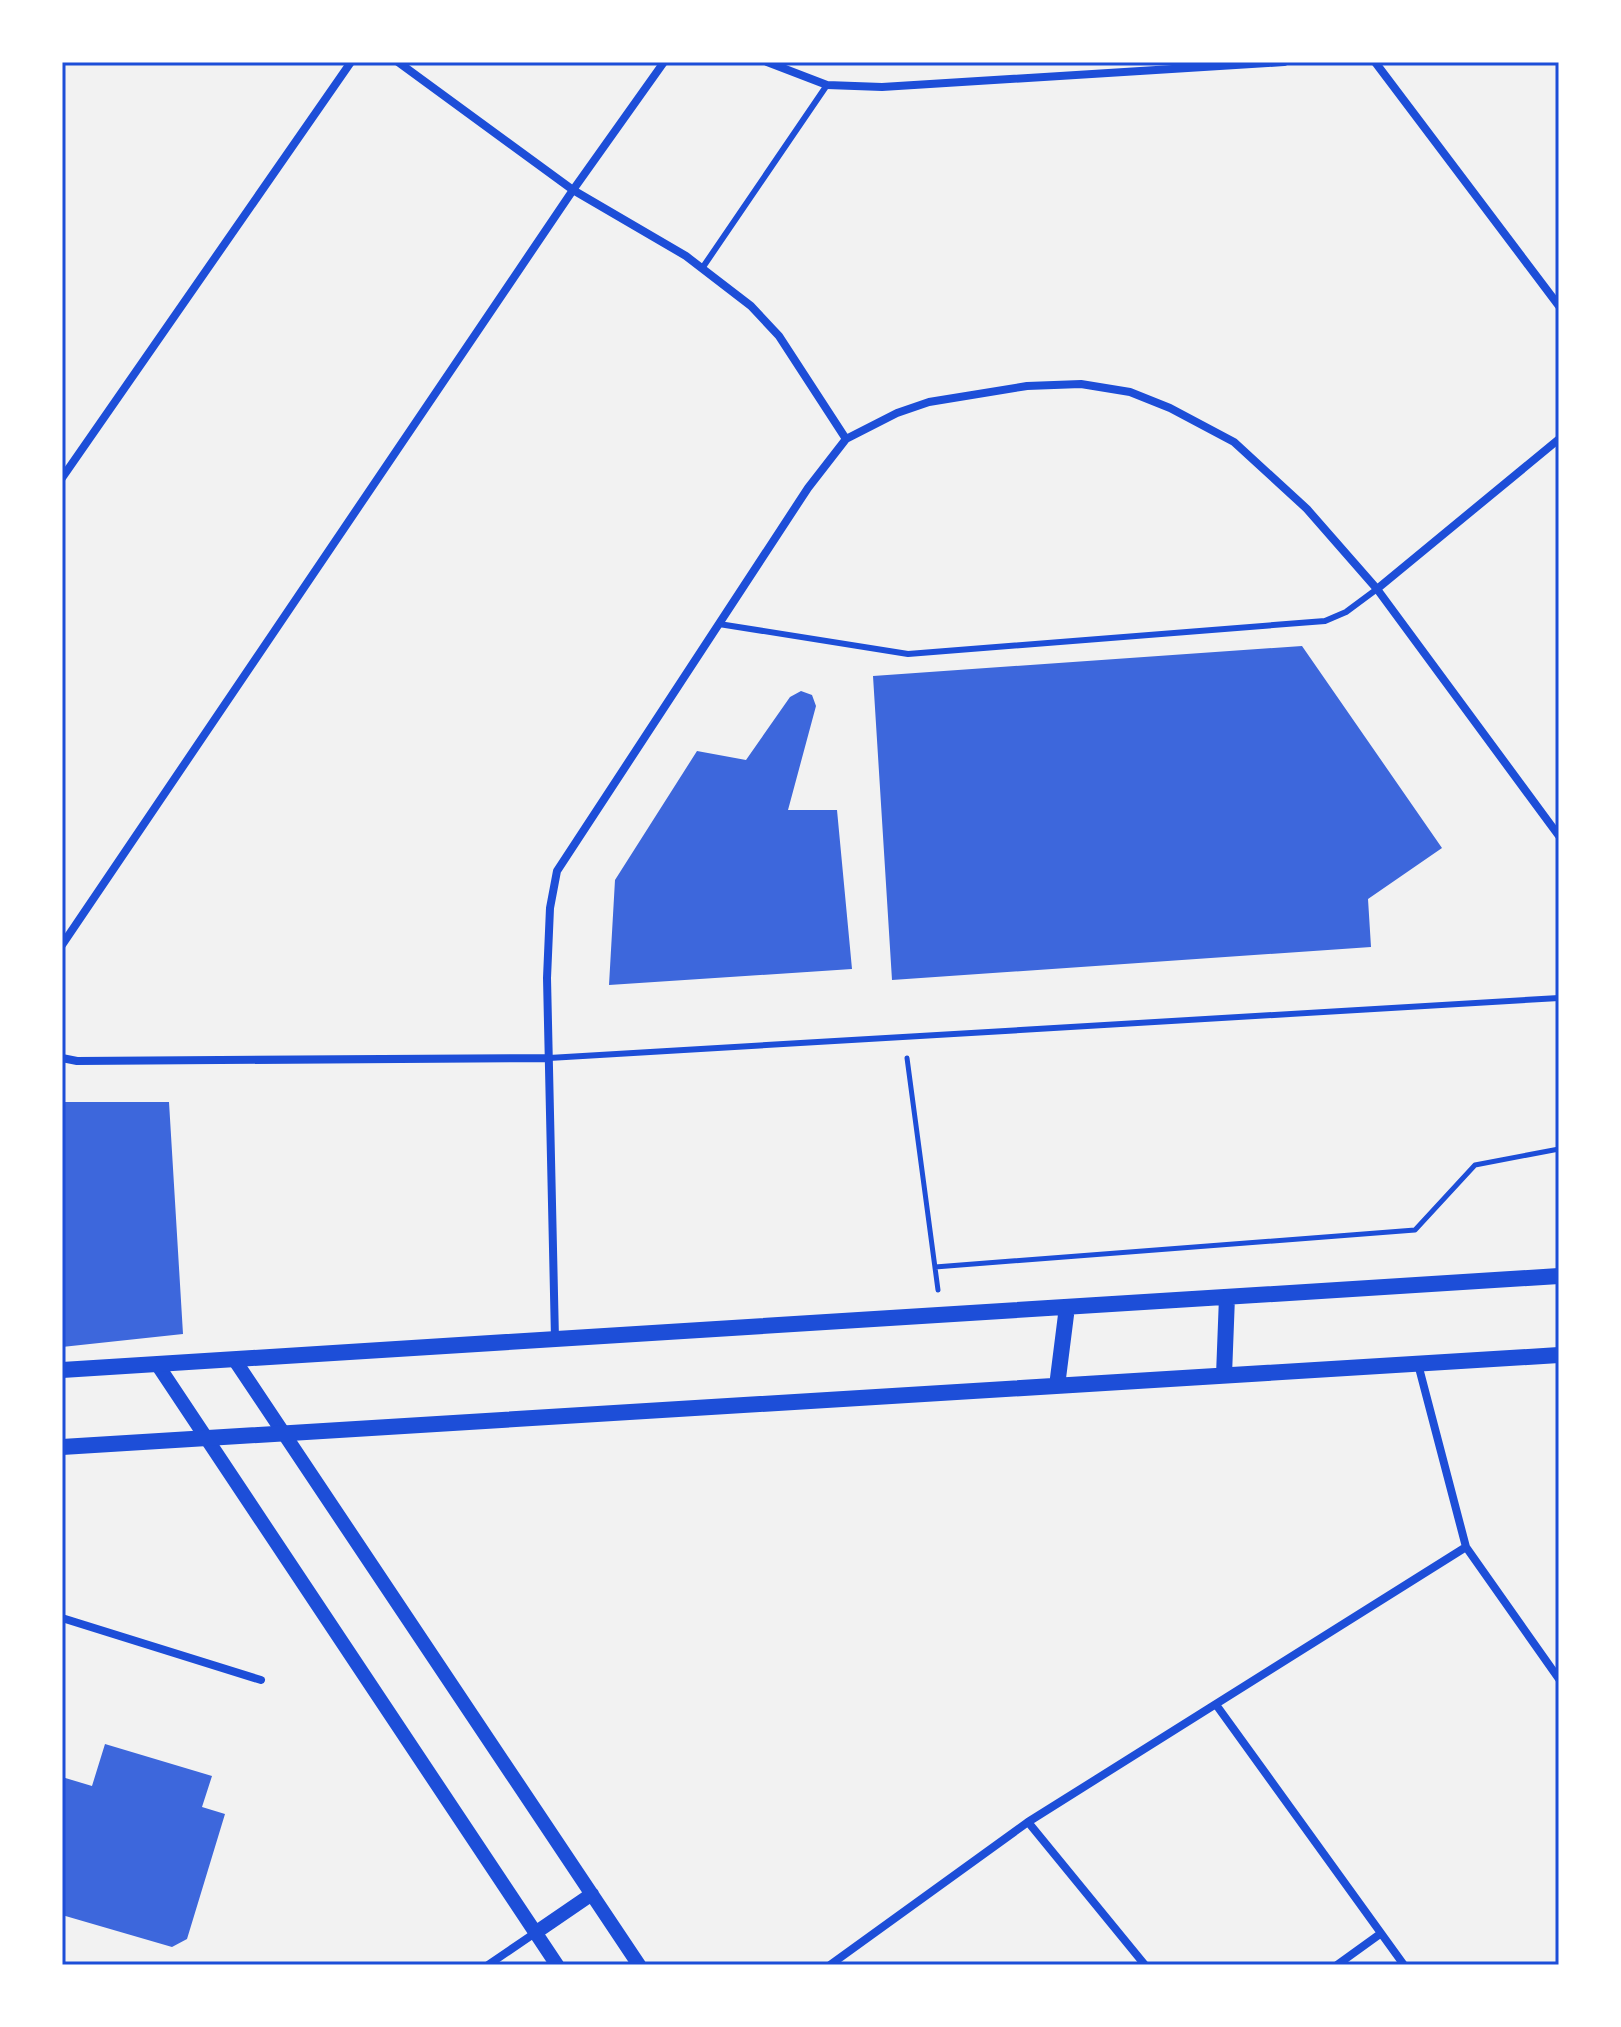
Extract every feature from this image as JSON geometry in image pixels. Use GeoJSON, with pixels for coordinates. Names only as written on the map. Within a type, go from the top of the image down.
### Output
{"type":"FeatureCollection","features":[{"type":"Feature","properties":{"kind":"main road"},"geometry":{"type":"LineString","coordinates":[[62,1370],[1559,1276]]}},
{"type":"Feature","properties":{"kind":"main road"},"geometry":{"type":"LineString","coordinates":[[1224,1375],[1227,1297]]}},
{"type":"Feature","properties":{"kind":"main road"},"geometry":{"type":"LineString","coordinates":[[1057,1386],[1067,1307]]}},
{"type":"Feature","properties":{"kind":"main road"},"geometry":{"type":"LineString","coordinates":[[62,1447],[1559,1355]]}},
{"type":"Feature","properties":{"kind":"street"},"geometry":{"type":"LineString","coordinates":[[62,478],[351,62]]}},
{"type":"Feature","properties":{"kind":"street"},"geometry":{"type":"LineString","coordinates":[[398,62],[573,190],[703,267],[751,306],[779,336],[846,439]]}},
{"type":"Feature","properties":{"kind":"street"},"geometry":{"type":"LineString","coordinates":[[62,945],[573,190],[664,62]]}},
{"type":"Feature","properties":{"kind":"street"},"geometry":{"type":"LineString","coordinates":[[767,62],[827,85],[882,87],[1284,62]]}},
{"type":"Feature","properties":{"kind":"street"},"geometry":{"type":"LineString","coordinates":[[1375,62],[1559,306]]}},
{"type":"Feature","properties":{"kind":"street"},"geometry":{"type":"LineString","coordinates":[[555,1339],[549,1058],[550,908],[557,871],[808,488],[846,439],[897,413],[971,394],[1027,386],[1081,384],[1130,392],[1170,408],[1234,442],[1307,509],[1377,589],[1559,836]]}},
{"type":"Feature","properties":{"kind":"street"},"geometry":{"type":"LineString","coordinates":[[1377,589],[1559,439]]}},
{"type":"Feature","properties":{"kind":"street"},"geometry":{"type":"LineString","coordinates":[[62,1058],[77,1061],[549,1058]]}},
{"type":"Feature","properties":{"kind":"street"},"geometry":{"type":"LineString","coordinates":[[234,1359],[639,1965]]}},
{"type":"Feature","properties":{"kind":"street"},"geometry":{"type":"LineString","coordinates":[[1418,1363],[1466,1547],[1559,1679]]}},
{"type":"Feature","properties":{"kind":"street"},"geometry":{"type":"LineString","coordinates":[[157,1364],[557,1965]]}},
{"type":"Feature","properties":{"kind":"street"},"geometry":{"type":"LineString","coordinates":[[830,1965],[1028,1822],[1466,1547]]}},
{"type":"Feature","properties":{"kind":"street"},"geometry":{"type":"LineString","coordinates":[[62,1618],[261,1680]]}},
{"type":"Feature","properties":{"kind":"street"},"geometry":{"type":"LineString","coordinates":[[1217,1706],[1404,1965]]}},
{"type":"Feature","properties":{"kind":"street"},"geometry":{"type":"LineString","coordinates":[[1028,1822],[1145,1965]]}},
{"type":"Feature","properties":{"kind":"street"},"geometry":{"type":"LineString","coordinates":[[488,1965],[592,1894]]}},
{"type":"Feature","properties":{"kind":"street"},"geometry":{"type":"LineString","coordinates":[[1337,1965],[1380,1934]]}},
{"type":"Feature","properties":{"kind":"lane"},"geometry":{"type":"LineString","coordinates":[[703,267],[827,85]]}},
{"type":"Feature","properties":{"kind":"lane"},"geometry":{"type":"LineString","coordinates":[[719,624],[875,651],[945,652],[1325,621],[1346,612],[1377,589]]}},
{"type":"Feature","properties":{"kind":"lane"},"geometry":{"type":"LineString","coordinates":[[549,1058],[1559,998]]}},
{"type":"Feature","properties":{"kind":"path"},"geometry":{"type":"LineString","coordinates":[[904,1037],[942,1315]]}},
{"type":"Feature","properties":{"kind":"path"},"geometry":{"type":"LineString","coordinates":[[935,1267],[1415,1230],[1475,1165],[1559,1149]]}},
{"type":"Feature","properties":{"kind":"building"},"geometry":{"type":"Polygon","coordinates":[[[1302,646],[1442,848],[1368,899],[1371,947],[892,980],[873,676],[1302,646]]]}},
{"type":"Feature","properties":{"kind":"building"},"geometry":{"type":"Polygon","coordinates":[[[801,691],[812,695],[816,706],[788,810],[837,810],[852,969],[609,985],[615,880],[697,751],[746,760],[790,697],[801,691]]]}},
{"type":"Feature","properties":{"kind":"building"},"geometry":{"type":"Polygon","coordinates":[[[62,1102],[169,1102],[183,1334],[62,1347],[62,1102]]]}},
{"type":"Feature","properties":{"kind":"building"},"geometry":{"type":"Polygon","coordinates":[[[105,1744],[212,1776],[202,1807],[225,1814],[187,1939],[172,1947],[62,1915],[62,1777],[92,1786],[105,1744]]]}}]}
